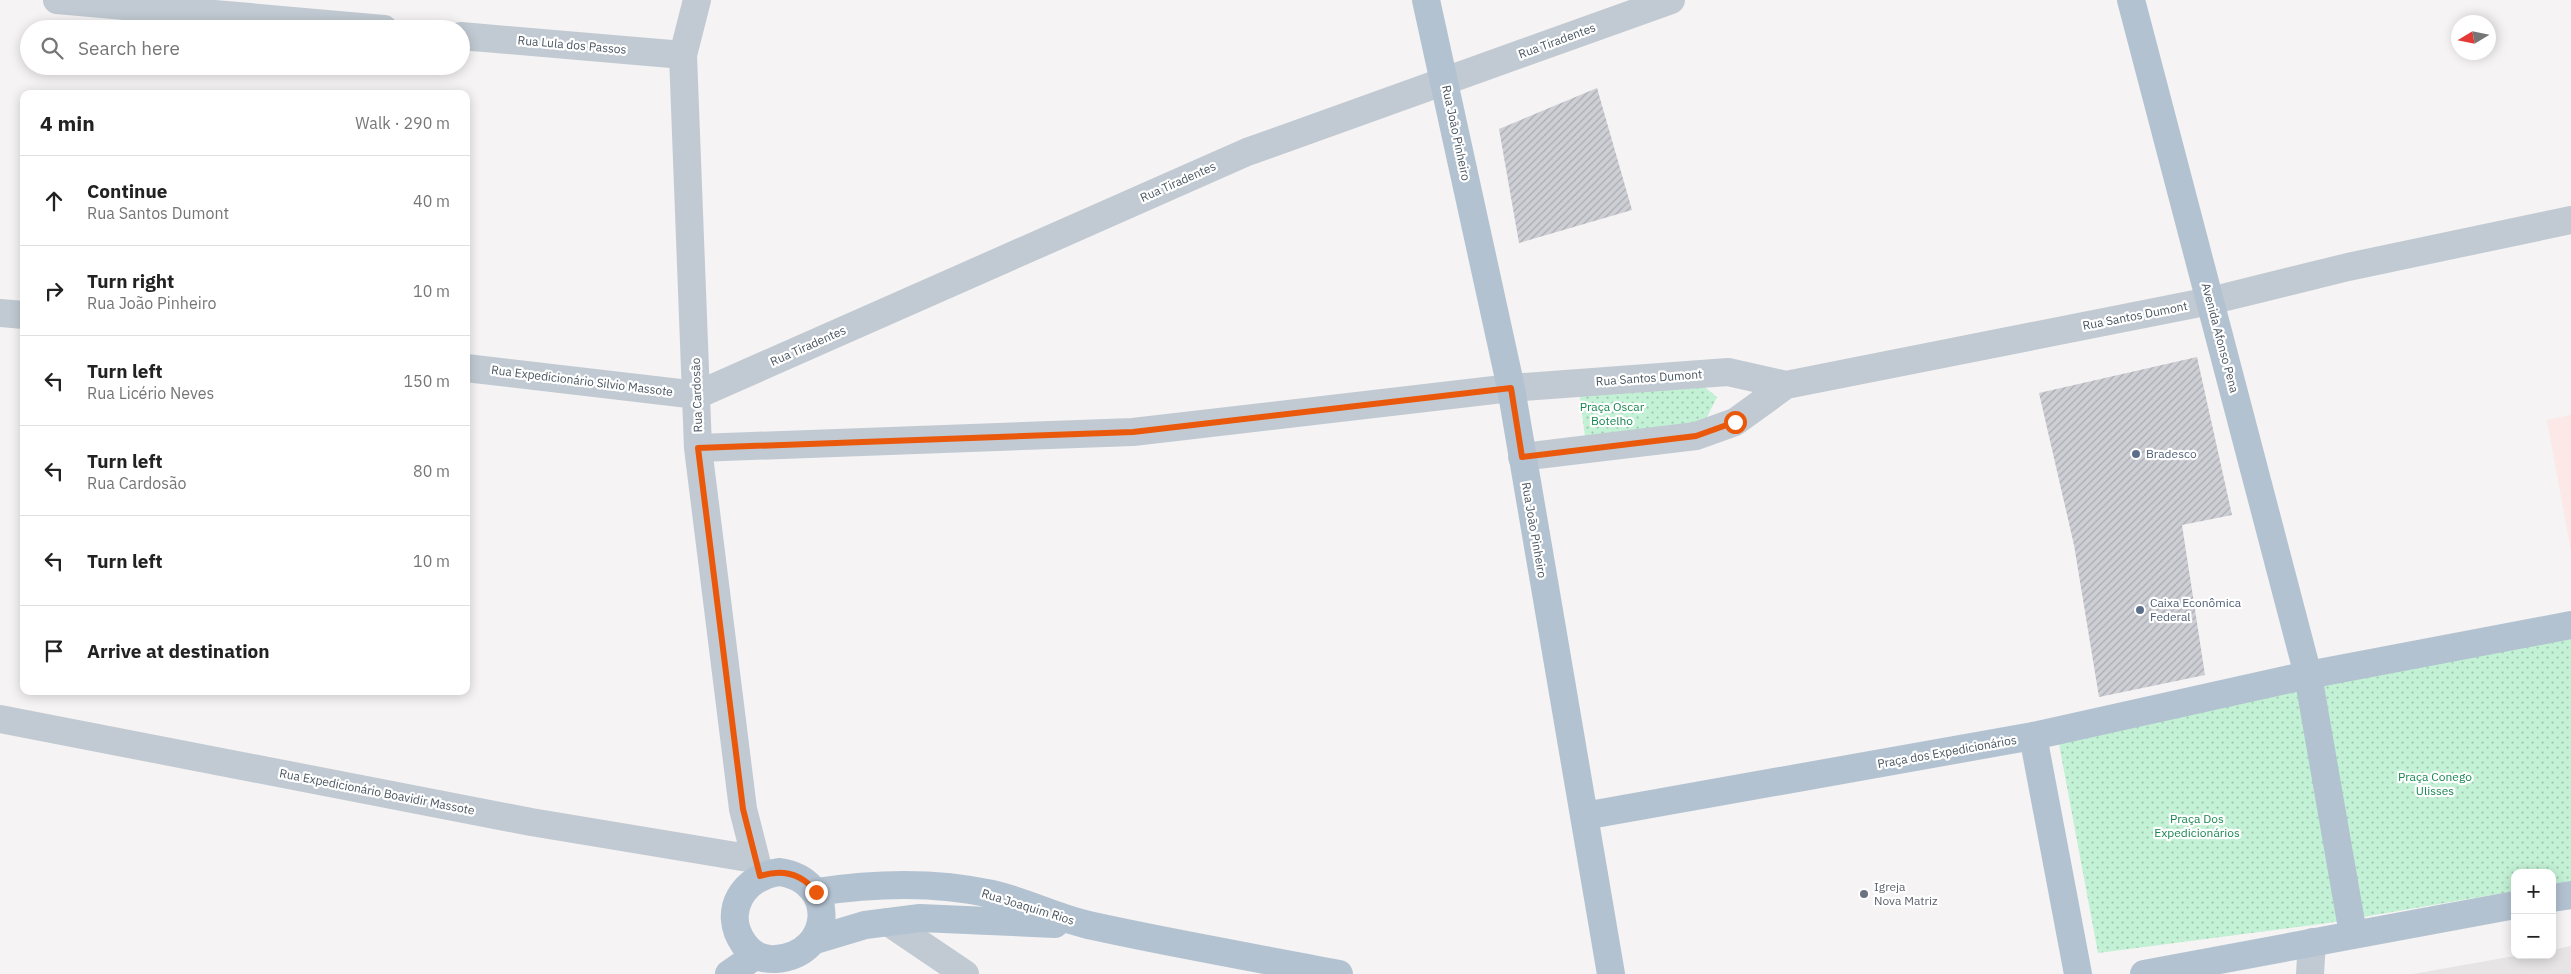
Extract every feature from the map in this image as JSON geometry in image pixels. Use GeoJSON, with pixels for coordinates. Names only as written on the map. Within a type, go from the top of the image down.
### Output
{"type":"FeatureCollection","features":[{"type":"Feature","properties":{"kind":"main road","name":"Rua João Pinheiro"},"geometry":{"type":"LineString","coordinates":[[1426,0],[1511,388],[1611,974]]}},
{"type":"Feature","properties":{"kind":"main road","name":"Avenida Afonso Pena"},"geometry":{"type":"LineString","coordinates":[[2131,0],[2308,676],[2353,934]]}},
{"type":"Feature","properties":{"kind":"main road"},"geometry":{"type":"LineString","coordinates":[[2308,676],[2571,626]]}},
{"type":"Feature","properties":{"kind":"main road","name":"Praça dos Expedicionários"},"geometry":{"type":"LineString","coordinates":[[1584,816],[2033,736],[2308,676]]}},
{"type":"Feature","properties":{"kind":"main road"},"geometry":{"type":"LineString","coordinates":[[2033,736],[2078,974]]}},
{"type":"Feature","properties":{"kind":"main road"},"geometry":{"type":"LineString","coordinates":[[757,867],[791,874],[809,884],[816,892],[822,908],[821,924],[815,940],[799,954],[784,958],[772,959],[755,956],[741,937],[735,916],[738,901],[757,867]]}},
{"type":"Feature","properties":{"kind":"main road","name":"Rua Joaquim Rios"},"geometry":{"type":"LineString","coordinates":[[816,892],[858,886],[913,884],[948,886],[993,894],[1091,926],[1339,974]]}},
{"type":"Feature","properties":{"kind":"main road"},"geometry":{"type":"LineString","coordinates":[[2556,897],[2571,895]]}},
{"type":"Feature","properties":{"kind":"main road"},"geometry":{"type":"LineString","coordinates":[[2144,974],[2511,906]]}},
{"type":"Feature","properties":{"kind":"main road","name":"Rua Joaquim Rios"},"geometry":{"type":"LineString","coordinates":[[815,940],[865,925],[920,918],[1091,926]]}},
{"type":"Feature","properties":{"kind":"main road"},"geometry":{"type":"LineString","coordinates":[[729,974],[755,956]]}},
{"type":"Feature","properties":{"kind":"street"},"geometry":{"type":"LineString","coordinates":[[57,0],[283,20]]}},
{"type":"Feature","properties":{"kind":"street","name":"Rua Cardosão"},"geometry":{"type":"LineString","coordinates":[[697,0],[683,55],[698,448],[743,809],[757,867]]}},
{"type":"Feature","properties":{"kind":"street","name":"Rua Tiradentes"},"geometry":{"type":"LineString","coordinates":[[697,395],[1247,152],[1671,0]]}},
{"type":"Feature","properties":{"kind":"street","name":"Rua Lula dos Passos"},"geometry":{"type":"LineString","coordinates":[[470,37],[683,55]]}},
{"type":"Feature","properties":{"kind":"street","name":"Rua Santos Dumont"},"geometry":{"type":"LineString","coordinates":[[698,448],[1133,432],[1511,388],[1728,372],[1786,385],[2210,302],[2348,266],[2571,220]]}},
{"type":"Feature","properties":{"kind":"street"},"geometry":{"type":"LineString","coordinates":[[0,313],[20,315]]}},
{"type":"Feature","properties":{"kind":"street","name":"Rua Expedicionário Silvio Massote"},"geometry":{"type":"LineString","coordinates":[[470,368],[697,395]]}},
{"type":"Feature","properties":{"kind":"street","name":"Rua Santos Dumont"},"geometry":{"type":"LineString","coordinates":[[1522,457],[1696,436],[1735,422],[1786,385]]}},
{"type":"Feature","properties":{"kind":"street","name":"Rua Expedicionário Boavidir Massote"},"geometry":{"type":"LineString","coordinates":[[0,720],[757,867]]}},
{"type":"Feature","properties":{"kind":"street"},"geometry":{"type":"LineString","coordinates":[[888,922],[965,974]]}},
{"type":"Feature","properties":{"kind":"street"},"geometry":{"type":"LineString","coordinates":[[2310,974],[2312,942]]}},
{"type":"Feature","properties":{"kind":"shaded area"},"geometry":{"type":"Polygon","coordinates":[[[2571,415],[2571,551],[2547,420],[2571,415]]]}},
{"type":"Feature","properties":{"kind":"shaded area"},"geometry":{"type":"Polygon","coordinates":[[[2571,946],[2571,974],[2413,974],[2511,957],[2511,959],[2556,959],[2556,949],[2571,946]]]}},
{"type":"Feature","properties":{"kind":"green space","name":"Praça Oscar Botelho"},"geometry":{"type":"Polygon","coordinates":[[[1692,377],[1717,397],[1701,429],[1586,444],[1579,391],[1692,377]]]}},
{"type":"Feature","properties":{"kind":"green space"},"geometry":{"type":"Polygon","coordinates":[[[2571,639],[2571,881],[2556,883],[2556,869],[2511,869],[2511,892],[2328,923],[2098,953],[2059,744],[2288,690],[2571,639]]]}},
{"type":"Feature","properties":{"kind":"building"},"geometry":{"type":"Polygon","coordinates":[[[1597,88],[1632,210],[1519,243],[1499,129],[1597,88]]]}},
{"type":"Feature","properties":{"kind":"building","name":"Bradesco"},"geometry":{"type":"Polygon","coordinates":[[[2197,357],[2232,515],[2182,525],[2205,675],[2099,697],[2074,545],[2039,393],[2197,357]]]}},
{"type":"Feature","properties":{"kind":"place","name":"Bradesco"},"geometry":{"type":"Point","coordinates":[2136,454]}},
{"type":"Feature","properties":{"kind":"place","name":"Caixa Econômica Federal"},"geometry":{"type":"Point","coordinates":[2140,610]}},
{"type":"Feature","properties":{"kind":"place","name":"Igreja Nova Matriz"},"geometry":{"type":"Point","coordinates":[1864,894]}},
{"type":"Feature","properties":{"kind":"route"},"geometry":{"type":"LineString","coordinates":[[816,892],[809,884],[791,874],[780,872],[760,876],[754,859],[743,809],[698,448],[1133,432],[1511,388],[1522,457],[1696,436],[1735,422]]}},
{"type":"Feature","properties":{"kind":"park label","name":"Praça Conego Ulisses"},"geometry":{"type":"Point","coordinates":[2435,784]}},
{"type":"Feature","properties":{"kind":"park label","name":"Praça Dos Expedicionários"},"geometry":{"type":"Point","coordinates":[2197,826]}}]}
